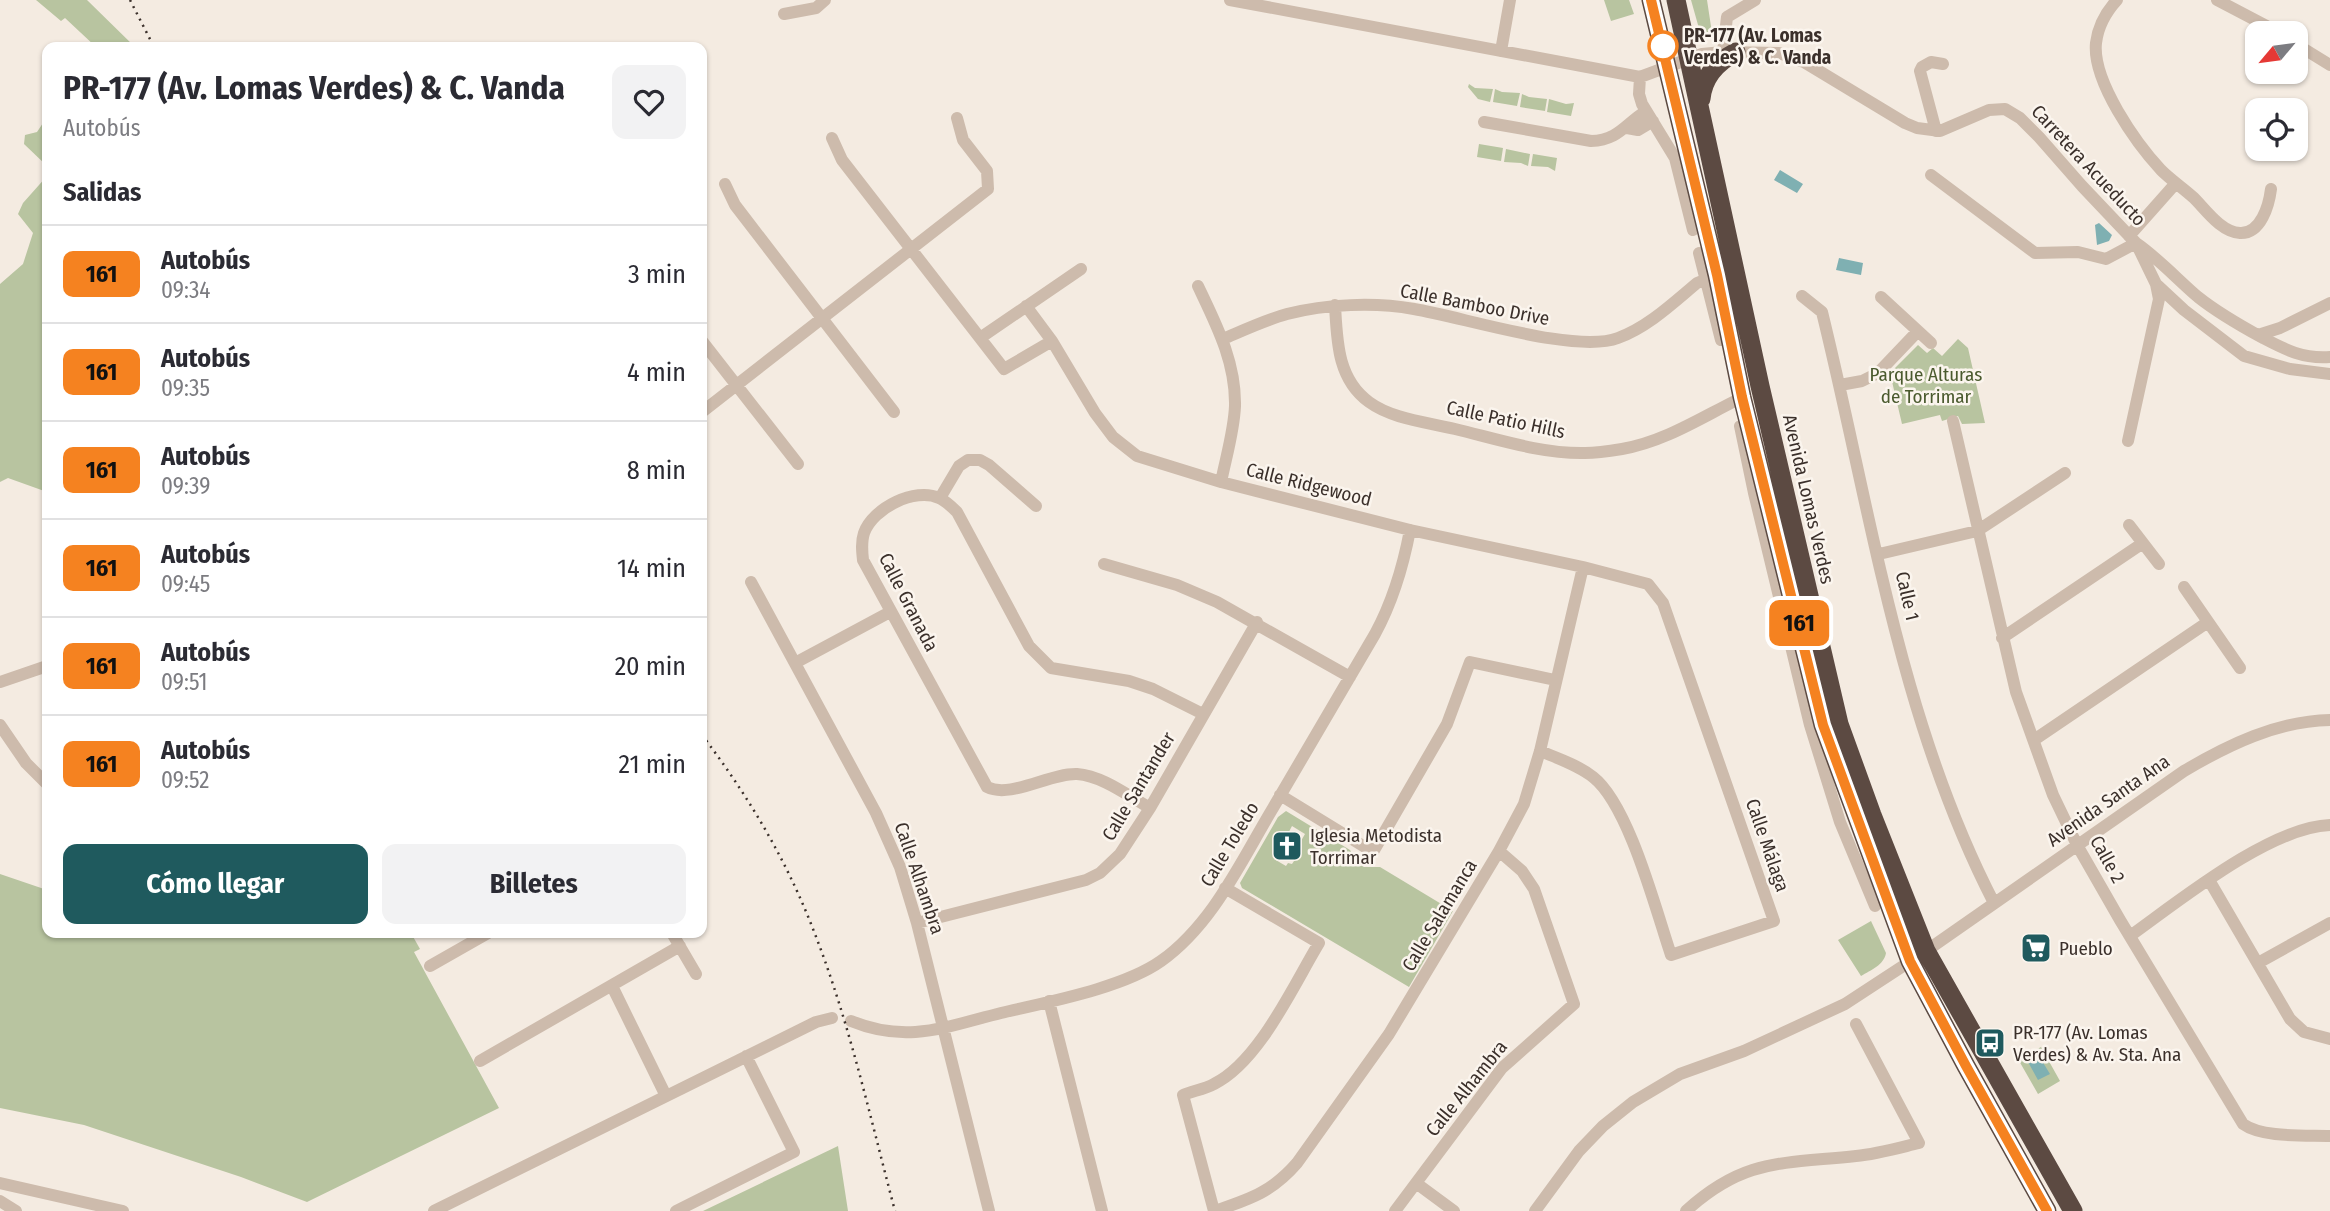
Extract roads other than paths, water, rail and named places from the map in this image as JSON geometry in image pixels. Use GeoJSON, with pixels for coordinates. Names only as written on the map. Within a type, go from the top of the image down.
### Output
{"type":"FeatureCollection","features":[{"type":"Feature","properties":{"kind":"highway","name":"Avenida Lomas Verdes"},"geometry":{"type":"LineString","coordinates":[[1651,0],[1717,275],[1742,397],[1823,725],[1966,1066],[2047,1211]]}},
{"type":"Feature","properties":{"kind":"highway","name":"Avenida Lomas Verdes"},"geometry":{"type":"LineString","coordinates":[[1676,0],[1766,413],[1839,724],[1918,956],[2073,1211]]}},
{"type":"Feature","properties":{"kind":"highway"},"geometry":{"type":"LineString","coordinates":[[1700,111],[1701,92],[1706,79],[1729,52]]}},
{"type":"Feature","properties":{"kind":"street"},"geometry":{"type":"LineString","coordinates":[[784,14],[816,8],[825,0]]}},
{"type":"Feature","properties":{"kind":"street"},"geometry":{"type":"LineString","coordinates":[[1230,0],[1640,77],[1690,58],[1729,52],[1790,55],[1905,124],[1929,131],[1936,131],[1920,71],[1931,62],[1943,64]]}},
{"type":"Feature","properties":{"kind":"street"},"geometry":{"type":"LineString","coordinates":[[1502,51],[1510,0]]}},
{"type":"Feature","properties":{"kind":"street"},"geometry":{"type":"LineString","coordinates":[[1729,52],[1727,17],[1755,0]]}},
{"type":"Feature","properties":{"kind":"street"},"geometry":{"type":"LineString","coordinates":[[2117,0],[2101,23],[2096,43],[2102,77],[2142,147],[2163,172],[2223,226],[2238,233],[2246,233],[2258,223],[2266,211],[2271,189]]}},
{"type":"Feature","properties":{"kind":"street"},"geometry":{"type":"LineString","coordinates":[[2217,0],[2257,21]]}},
{"type":"Feature","properties":{"kind":"street"},"geometry":{"type":"LineString","coordinates":[[2308,51],[2330,65]]}},
{"type":"Feature","properties":{"kind":"street"},"geometry":{"type":"LineString","coordinates":[[1640,77],[1639,94],[1675,158],[1693,230]]}},
{"type":"Feature","properties":{"kind":"street","name":"Carretera Acueducto"},"geometry":{"type":"LineString","coordinates":[[1936,131],[1955,126],[1989,110],[2005,109],[2013,112],[2133,240],[2156,284],[2184,310],[2244,356],[2290,369],[2330,374]]}},
{"type":"Feature","properties":{"kind":"street"},"geometry":{"type":"LineString","coordinates":[[1484,122],[1591,141],[1606,141],[1627,128],[1630,120],[1649,116]]}},
{"type":"Feature","properties":{"kind":"street"},"geometry":{"type":"LineString","coordinates":[[707,408],[988,189],[987,171],[963,140],[957,118]]}},
{"type":"Feature","properties":{"kind":"street"},"geometry":{"type":"LineString","coordinates":[[832,138],[842,160],[1004,369],[1052,341]]}},
{"type":"Feature","properties":{"kind":"street"},"geometry":{"type":"LineString","coordinates":[[1931,175],[2035,253],[2078,252],[2106,259],[2133,240],[2176,183]]}},
{"type":"Feature","properties":{"kind":"street"},"geometry":{"type":"LineString","coordinates":[[725,184],[735,205],[894,412]]}},
{"type":"Feature","properties":{"kind":"street"},"geometry":{"type":"LineString","coordinates":[[2133,240],[2156,257],[2199,298],[2228,318],[2290,352],[2306,357],[2330,357]]}},
{"type":"Feature","properties":{"kind":"street"},"geometry":{"type":"LineString","coordinates":[[1699,253],[1810,725],[1840,822],[1875,906]]}},
{"type":"Feature","properties":{"kind":"street"},"geometry":{"type":"LineString","coordinates":[[980,338],[1081,269]]}},
{"type":"Feature","properties":{"kind":"street","name":"Calle Bamboo Drive"},"geometry":{"type":"LineString","coordinates":[[1223,338],[1286,314],[1335,305],[1412,308],[1556,340],[1589,342],[1617,339],[1637,329],[1697,283],[1707,279]]}},
{"type":"Feature","properties":{"kind":"street"},"geometry":{"type":"LineString","coordinates":[[2128,441],[2159,299],[2156,284]]}},
{"type":"Feature","properties":{"kind":"street"},"geometry":{"type":"LineString","coordinates":[[1198,286],[1223,338],[1231,370],[1235,407],[1221,482]]}},
{"type":"Feature","properties":{"kind":"street","name":"Calle 1"},"geometry":{"type":"LineString","coordinates":[[1802,296],[1822,312],[1906,672],[1926,743],[1973,862],[1994,903]]}},
{"type":"Feature","properties":{"kind":"street"},"geometry":{"type":"LineString","coordinates":[[1881,297],[1931,343]]}},
{"type":"Feature","properties":{"kind":"street"},"geometry":{"type":"LineString","coordinates":[[2258,335],[2280,328],[2330,303]]}},
{"type":"Feature","properties":{"kind":"street","name":"Calle Patio Hills"},"geometry":{"type":"LineString","coordinates":[[1335,305],[1340,362],[1353,384],[1368,401],[1391,413],[1459,430],[1539,449],[1585,453],[1654,441],[1735,401]]}},
{"type":"Feature","properties":{"kind":"street","name":"Calle Ridgewood"},"geometry":{"type":"LineString","coordinates":[[1026,306],[1052,341],[1095,413],[1113,437],[1137,456],[1221,482],[1410,530],[1583,567]]}},
{"type":"Feature","properties":{"kind":"street"},"geometry":{"type":"LineString","coordinates":[[1840,385],[1862,381],[1878,373],[1917,331]]}},
{"type":"Feature","properties":{"kind":"street"},"geometry":{"type":"LineString","coordinates":[[707,347],[798,464]]}},
{"type":"Feature","properties":{"kind":"street","name":"Calle 2"},"geometry":{"type":"LineString","coordinates":[[1953,421],[2016,692],[2053,795],[2077,845],[2243,1124],[2265,1132],[2330,1136]]}},
{"type":"Feature","properties":{"kind":"street"},"geometry":{"type":"LineString","coordinates":[[1036,506],[980,460],[968,460],[959,466],[940,498],[957,512],[1029,646],[1051,668],[1070,673],[1112,677],[1141,685],[1203,715]]}},
{"type":"Feature","properties":{"kind":"street"},"geometry":{"type":"LineString","coordinates":[[1878,554],[1978,531],[2065,473]]}},
{"type":"Feature","properties":{"kind":"street","name":"Calle Granada"},"geometry":{"type":"LineString","coordinates":[[940,498],[924,495],[904,499],[879,513],[865,531],[861,545],[863,560],[987,788],[1005,791],[1057,776],[1075,774],[1090,776],[1150,808]]}},
{"type":"Feature","properties":{"kind":"street"},"geometry":{"type":"LineString","coordinates":[[2129,524],[2159,564]]}},
{"type":"Feature","properties":{"kind":"street","name":"Calle Toledo"},"geometry":{"type":"LineString","coordinates":[[851,1021],[895,1033],[918,1034],[1049,1001],[1124,979],[1160,962],[1196,931],[1280,796],[1391,603],[1410,530]]}},
{"type":"Feature","properties":{"kind":"street"},"geometry":{"type":"LineString","coordinates":[[2002,638],[2143,543]]}},
{"type":"Feature","properties":{"kind":"street"},"geometry":{"type":"LineString","coordinates":[[1104,564],[1177,585],[1217,602],[1257,622],[1350,677]]}},
{"type":"Feature","properties":{"kind":"street","name":"Calle Salamanca"},"geometry":{"type":"LineString","coordinates":[[1214,1211],[1261,1194],[1282,1180],[1297,1163],[1389,1034],[1499,851],[1524,804],[1540,751],[1583,567]]}},
{"type":"Feature","properties":{"kind":"street","name":"Calle Málaga"},"geometry":{"type":"LineString","coordinates":[[1540,751],[1594,778],[1615,803],[1627,826],[1671,956],[1774,921],[1663,603],[1648,584],[1583,567]]}},
{"type":"Feature","properties":{"kind":"street","name":"Calle Alhambra"},"geometry":{"type":"LineString","coordinates":[[751,582],[876,813],[900,867],[944,1027],[989,1211]]}},
{"type":"Feature","properties":{"kind":"street"},"geometry":{"type":"LineString","coordinates":[[2184,587],[2240,668]]}},
{"type":"Feature","properties":{"kind":"street"},"geometry":{"type":"LineString","coordinates":[[795,663],[890,612]]}},
{"type":"Feature","properties":{"kind":"street","name":"Calle Santander"},"geometry":{"type":"LineString","coordinates":[[917,923],[1086,880],[1100,873],[1121,854],[1150,808],[1257,622]]}},
{"type":"Feature","properties":{"kind":"street"},"geometry":{"type":"LineString","coordinates":[[2034,740],[2208,622]]}},
{"type":"Feature","properties":{"kind":"street"},"geometry":{"type":"LineString","coordinates":[[1280,796],[1373,852],[1447,724],[1470,662],[1555,680]]}},
{"type":"Feature","properties":{"kind":"street"},"geometry":{"type":"LineString","coordinates":[[0,682],[42,668]]}},
{"type":"Feature","properties":{"kind":"street","name":"Avenida Santa Ana"},"geometry":{"type":"LineString","coordinates":[[1535,1211],[1579,1151],[1603,1126],[1633,1102],[1680,1074],[1744,1052],[1844,1004],[1918,956],[2184,771],[2224,747],[2269,731],[2314,720],[2330,720]]}},
{"type":"Feature","properties":{"kind":"street"},"geometry":{"type":"LineString","coordinates":[[0,725],[26,763],[42,779]]}},
{"type":"Feature","properties":{"kind":"street"},"geometry":{"type":"LineString","coordinates":[[2130,936],[2209,880],[2279,837],[2330,825]]}},
{"type":"Feature","properties":{"kind":"street","name":"Calle Alhambra"},"geometry":{"type":"LineString","coordinates":[[1395,1211],[1502,1068],[1574,1004],[1534,888],[1522,871],[1499,851]]}},
{"type":"Feature","properties":{"kind":"street"},"geometry":{"type":"LineString","coordinates":[[2209,880],[2290,1019],[2304,1032],[2330,1039]]}},
{"type":"Feature","properties":{"kind":"street"},"geometry":{"type":"LineString","coordinates":[[1214,1211],[1183,1094],[1214,1084],[1237,1069],[1257,1048],[1319,943],[1225,888]]}},
{"type":"Feature","properties":{"kind":"street"},"geometry":{"type":"LineString","coordinates":[[2258,963],[2330,923]]}},
{"type":"Feature","properties":{"kind":"street"},"geometry":{"type":"LineString","coordinates":[[430,966],[479,938]]}},
{"type":"Feature","properties":{"kind":"street"},"geometry":{"type":"LineString","coordinates":[[675,938],[696,974]]}},
{"type":"Feature","properties":{"kind":"street"},"geometry":{"type":"LineString","coordinates":[[480,1060],[680,946]]}},
{"type":"Feature","properties":{"kind":"street"},"geometry":{"type":"LineString","coordinates":[[612,986],[666,1096]]}},
{"type":"Feature","properties":{"kind":"street"},"geometry":{"type":"LineString","coordinates":[[1049,1001],[1102,1211]]}},
{"type":"Feature","properties":{"kind":"street"},"geometry":{"type":"LineString","coordinates":[[434,1211],[816,1021],[832,1018]]}},
{"type":"Feature","properties":{"kind":"street"},"geometry":{"type":"LineString","coordinates":[[1686,1211],[1721,1183],[1743,1172],[1767,1165],[1860,1156],[1919,1143],[1856,1024]]}},
{"type":"Feature","properties":{"kind":"street"},"geometry":{"type":"LineString","coordinates":[[676,1211],[794,1152],[746,1056]]}},
{"type":"Feature","properties":{"kind":"street"},"geometry":{"type":"LineString","coordinates":[[0,1183],[118,1210]]}},
{"type":"Feature","properties":{"kind":"street"},"geometry":{"type":"LineString","coordinates":[[1416,1183],[1454,1211]]}},
{"type":"Feature","properties":{"kind":"street"},"geometry":{"type":"LineString","coordinates":[[0,1201],[16,1211]]}},
{"type":"Feature","properties":{"kind":"water"},"geometry":{"type":"Polygon","coordinates":[[[1780,170],[1803,184],[1797,193],[1774,180],[1780,170]]]}},
{"type":"Feature","properties":{"kind":"water"},"geometry":{"type":"Polygon","coordinates":[[[2099,223],[2112,235],[2109,241],[2097,245],[2095,225],[2099,223]]]}},
{"type":"Feature","properties":{"kind":"water"},"geometry":{"type":"Polygon","coordinates":[[[1839,258],[1863,263],[1861,275],[1836,270],[1839,258]]]}},
{"type":"Feature","properties":{"kind":"water"},"geometry":{"type":"Polygon","coordinates":[[[2039,1056],[2050,1074],[2038,1080],[2028,1062],[2039,1056]]]}},
{"type":"Feature","properties":{"kind":"railway"},"geometry":{"type":"LineString","coordinates":[[130,0],[151,42]]}},
{"type":"Feature","properties":{"kind":"railway"},"geometry":{"type":"LineString","coordinates":[[707,742],[735,780],[764,828],[791,877],[813,929],[848,1033],[895,1211]]}},
{"type":"Feature","properties":{"kind":"place","name":"PR-177 (Av. Lomas Verdes) & C. Vanda"},"geometry":{"type":"Point","coordinates":[1663,46]}},
{"type":"Feature","properties":{"kind":"place","name":"Iglesia Metodista Torrimar"},"geometry":{"type":"Point","coordinates":[1287,846]}},
{"type":"Feature","properties":{"kind":"place","name":"Pueblo"},"geometry":{"type":"Point","coordinates":[2036,948]}},
{"type":"Feature","properties":{"kind":"place","name":"PR-177 (Av. Lomas Verdes) & Av. Sta. Ana"},"geometry":{"type":"Point","coordinates":[1990,1043]}},
{"type":"Feature","properties":{"kind":"park label","name":"Parque Alturas de Torrimar"},"geometry":{"type":"Point","coordinates":[1926,385]}}]}
